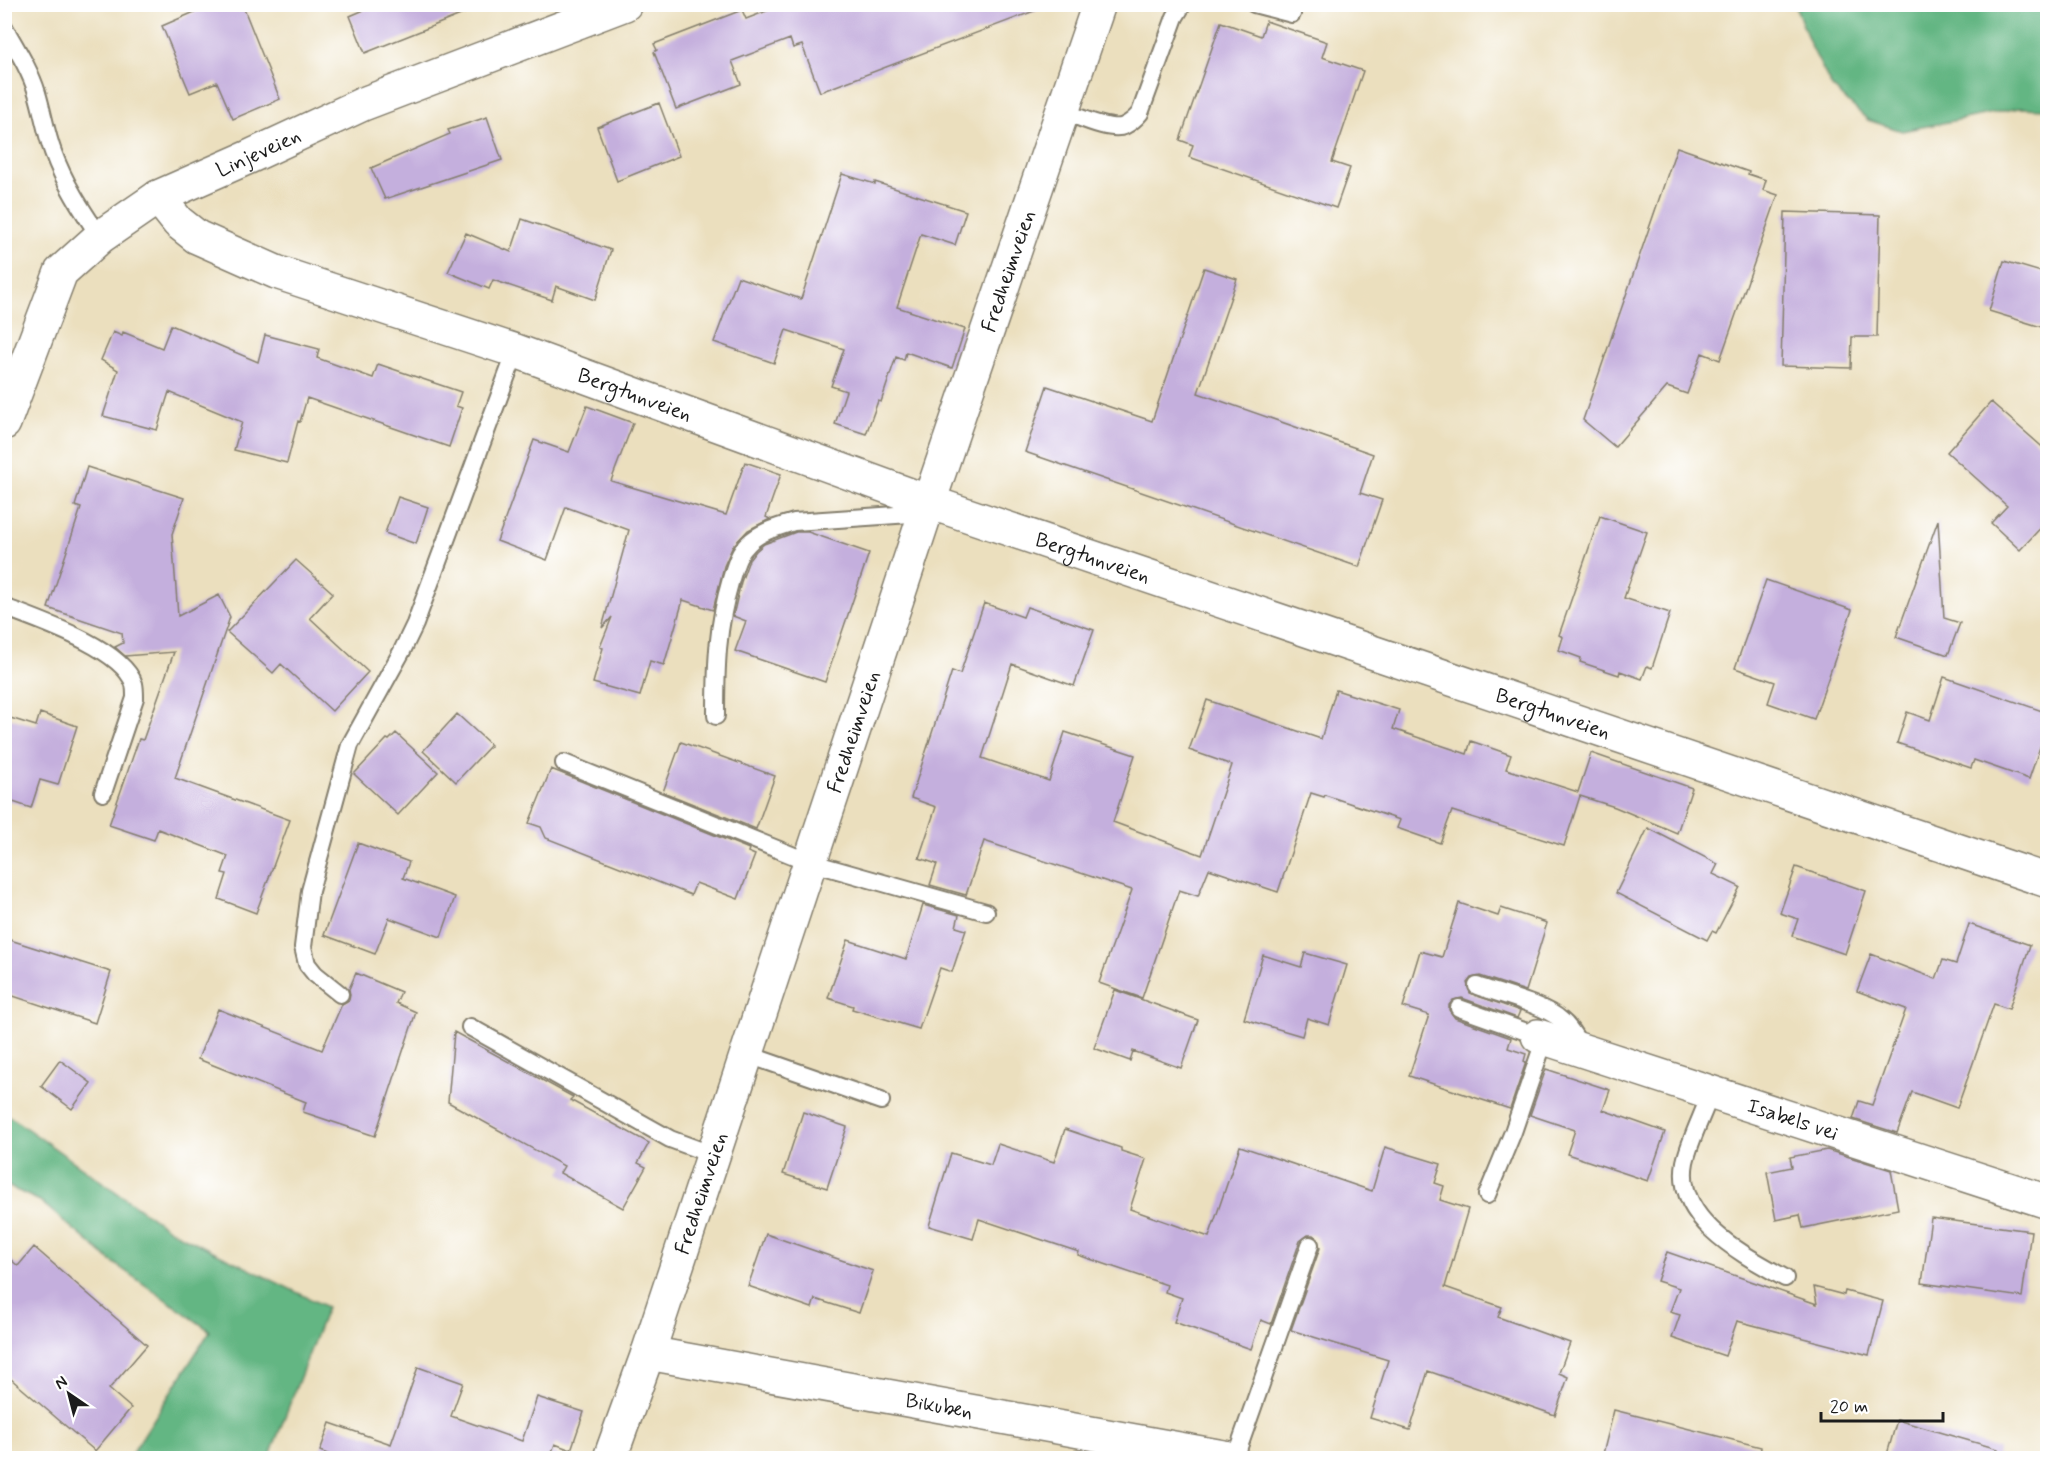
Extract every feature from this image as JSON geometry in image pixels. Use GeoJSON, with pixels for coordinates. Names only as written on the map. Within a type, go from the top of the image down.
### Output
{"type":"FeatureCollection","features":[{"type":"Feature","properties":{"kind":"street","name":"Linjeveien"},"geometry":{"type":"LineString","coordinates":[[4,423],[61,272],[100,237],[158,197],[363,104],[625,4]]}},
{"type":"Feature","properties":{"kind":"street","name":"Fredheimveien"},"geometry":{"type":"LineString","coordinates":[[610,1458],[648,1353],[927,507],[1099,4]]}},
{"type":"Feature","properties":{"kind":"street","name":"Bergtunveien"},"geometry":{"type":"LineString","coordinates":[[158,197],[178,222],[196,237],[276,272],[516,351],[927,507],[2048,881]]}},
{"type":"Feature","properties":{"kind":"street","name":"Isabels vei"},"geometry":{"type":"LineString","coordinates":[[1541,1037],[2048,1202]]}},
{"type":"Feature","properties":{"kind":"street","name":"Bikuben"},"geometry":{"type":"LineString","coordinates":[[648,1353],[1229,1458]]}},
{"type":"Feature","properties":{"kind":"lane"},"geometry":{"type":"LineString","coordinates":[[1062,111],[1096,123],[1117,127],[1125,126],[1135,119],[1140,113],[1175,17],[1183,4]]}},
{"type":"Feature","properties":{"kind":"lane"},"geometry":{"type":"LineString","coordinates":[[1254,4],[1292,14]]}},
{"type":"Feature","properties":{"kind":"lane"},"geometry":{"type":"LineString","coordinates":[[4,27],[30,75],[53,152],[63,176],[74,198],[100,237]]}},
{"type":"Feature","properties":{"kind":"lane"},"geometry":{"type":"LineString","coordinates":[[340,994],[315,974],[307,964],[303,947],[313,879],[350,745],[415,624],[516,351]]}},
{"type":"Feature","properties":{"kind":"lane"},"geometry":{"type":"LineString","coordinates":[[716,716],[716,655],[722,608],[741,551],[750,541],[774,528],[794,522],[927,507]]}},
{"type":"Feature","properties":{"kind":"lane"},"geometry":{"type":"LineString","coordinates":[[4,607],[97,646],[131,678],[135,686],[135,698],[103,793]]}},
{"type":"Feature","properties":{"kind":"lane"},"geometry":{"type":"LineString","coordinates":[[564,763],[809,862],[986,912]]}},
{"type":"Feature","properties":{"kind":"lane"},"geometry":{"type":"LineString","coordinates":[[1477,986],[1549,1011],[1560,1018],[1570,1029],[1583,1051]]}},
{"type":"Feature","properties":{"kind":"lane"},"geometry":{"type":"LineString","coordinates":[[1459,1008],[1541,1037],[1513,1132],[1487,1195]]}},
{"type":"Feature","properties":{"kind":"lane"},"geometry":{"type":"LineString","coordinates":[[470,1027],[670,1139],[713,1155]]}},
{"type":"Feature","properties":{"kind":"lane"},"geometry":{"type":"LineString","coordinates":[[746,1054],[881,1101]]}},
{"type":"Feature","properties":{"kind":"lane"},"geometry":{"type":"LineString","coordinates":[[1712,1092],[1685,1163],[1685,1178],[1691,1202],[1715,1234],[1736,1250],[1785,1278]]}},
{"type":"Feature","properties":{"kind":"lane"},"geometry":{"type":"LineString","coordinates":[[1234,1458],[1310,1245]]}},
{"type":"Feature","properties":{"kind":"green space"},"geometry":{"type":"Polygon","coordinates":[[[1795,5],[2047,5],[2047,109],[2019,108],[1902,131],[1868,120],[1832,87],[1811,46],[1795,5]]]}},
{"type":"Feature","properties":{"kind":"green space"},"geometry":{"type":"Polygon","coordinates":[[[5,1113],[170,1230],[327,1307],[269,1458],[129,1458],[210,1331],[111,1261],[40,1201],[5,1185],[5,1113]]]}},
{"type":"Feature","properties":{"kind":"building"},"geometry":{"type":"Polygon","coordinates":[[[213,4],[242,4],[280,99],[233,119],[217,82],[190,93],[162,26],[213,4]]]}},
{"type":"Feature","properties":{"kind":"building"},"geometry":{"type":"Polygon","coordinates":[[[378,4],[482,4],[483,6],[365,53],[350,16],[378,4]]]}},
{"type":"Feature","properties":{"kind":"building"},"geometry":{"type":"Polygon","coordinates":[[[776,4],[1041,4],[1042,8],[820,92],[802,45],[793,48],[790,39],[732,61],[741,84],[676,109],[654,52],[657,50],[654,44],[742,10],[746,19],[777,7],[776,4]]]}},
{"type":"Feature","properties":{"kind":"building"},"geometry":{"type":"Polygon","coordinates":[[[1266,21],[1327,42],[1322,57],[1363,71],[1332,162],[1350,168],[1336,208],[1189,157],[1193,145],[1180,140],[1221,22],[1261,36],[1266,21]]]}},
{"type":"Feature","properties":{"kind":"building"},"geometry":{"type":"Polygon","coordinates":[[[659,103],[679,156],[617,181],[597,127],[659,103]]]}},
{"type":"Feature","properties":{"kind":"building"},"geometry":{"type":"Polygon","coordinates":[[[487,117],[502,160],[385,199],[371,168],[450,134],[448,130],[487,117]]]}},
{"type":"Feature","properties":{"kind":"building"},"geometry":{"type":"Polygon","coordinates":[[[1677,147],[1766,180],[1763,190],[1778,195],[1720,360],[1702,353],[1687,394],[1667,387],[1615,447],[1583,420],[1677,147]]]}},
{"type":"Feature","properties":{"kind":"building"},"geometry":{"type":"Polygon","coordinates":[[[842,174],[966,211],[955,245],[921,234],[897,307],[965,329],[952,368],[906,352],[904,360],[896,357],[881,402],[878,401],[866,434],[835,424],[846,391],[831,386],[844,349],[786,330],[774,363],[714,342],[738,277],[801,299],[842,174]]]}},
{"type":"Feature","properties":{"kind":"building"},"geometry":{"type":"Polygon","coordinates":[[[1785,212],[1880,215],[1877,337],[1852,337],[1851,368],[1781,366],[1785,212]]]}},
{"type":"Feature","properties":{"kind":"building"},"geometry":{"type":"Polygon","coordinates":[[[522,219],[611,250],[595,300],[556,286],[552,300],[493,280],[489,289],[448,272],[466,233],[511,252],[522,219]]]}},
{"type":"Feature","properties":{"kind":"building"},"geometry":{"type":"Polygon","coordinates":[[[2004,261],[2048,274],[2048,329],[1989,311],[2004,261]]]}},
{"type":"Feature","properties":{"kind":"building"},"geometry":{"type":"Polygon","coordinates":[[[1204,268],[1237,279],[1198,393],[1373,454],[1360,493],[1382,500],[1359,567],[1025,452],[1047,386],[1152,421],[1204,268]]]}},
{"type":"Feature","properties":{"kind":"building"},"geometry":{"type":"Polygon","coordinates":[[[171,325],[258,362],[265,335],[319,349],[317,358],[373,378],[378,364],[461,392],[456,406],[462,408],[449,447],[307,398],[300,422],[298,421],[287,463],[234,450],[242,422],[169,392],[157,430],[103,416],[118,370],[101,360],[113,332],[122,336],[123,332],[162,348],[171,325]]]}},
{"type":"Feature","properties":{"kind":"building"},"geometry":{"type":"Polygon","coordinates":[[[1991,402],[2048,452],[2048,520],[2020,550],[1991,523],[2007,506],[1947,452],[1991,402]]]}},
{"type":"Feature","properties":{"kind":"building"},"geometry":{"type":"Polygon","coordinates":[[[587,406],[633,423],[611,481],[726,515],[745,462],[781,474],[766,517],[770,519],[748,530],[733,546],[724,566],[713,610],[683,600],[664,665],[650,661],[640,696],[593,683],[603,648],[600,647],[612,617],[602,628],[629,530],[566,507],[547,560],[497,541],[534,440],[569,452],[587,406]]]}},
{"type":"Feature","properties":{"kind":"building"},"geometry":{"type":"Polygon","coordinates":[[[87,467],[184,498],[172,534],[178,616],[219,595],[230,617],[175,778],[290,820],[256,913],[219,899],[227,874],[222,873],[228,856],[158,829],[154,840],[109,825],[139,739],[143,740],[174,652],[125,656],[115,647],[123,643],[122,633],[48,608],[81,508],[75,506],[87,467]]]}},
{"type":"Feature","properties":{"kind":"building"},"geometry":{"type":"Polygon","coordinates":[[[398,497],[428,507],[416,544],[385,533],[398,497]]]}},
{"type":"Feature","properties":{"kind":"building"},"geometry":{"type":"Polygon","coordinates":[[[1600,516],[1647,532],[1624,598],[1670,613],[1652,668],[1647,666],[1642,679],[1620,671],[1619,675],[1580,662],[1581,658],[1559,650],[1563,637],[1559,635],[1600,516]]]}},
{"type":"Feature","properties":{"kind":"building"},"geometry":{"type":"Polygon","coordinates":[[[1938,520],[1944,618],[1960,623],[1948,655],[1896,637],[1938,520]]]}},
{"type":"Feature","properties":{"kind":"building"},"geometry":{"type":"Polygon","coordinates":[[[796,532],[808,532],[869,553],[825,682],[735,651],[746,621],[733,616],[749,560],[764,544],[796,532]]]}},
{"type":"Feature","properties":{"kind":"building"},"geometry":{"type":"Polygon","coordinates":[[[296,560],[333,593],[310,618],[368,672],[332,711],[281,664],[273,673],[227,632],[296,560]]]}},
{"type":"Feature","properties":{"kind":"building"},"geometry":{"type":"Polygon","coordinates":[[[1766,580],[1852,610],[1814,719],[1768,703],[1775,682],[1735,668],[1766,580]]]}},
{"type":"Feature","properties":{"kind":"building"},"geometry":{"type":"Polygon","coordinates":[[[984,603],[1023,617],[1027,607],[1094,630],[1074,686],[1012,664],[982,758],[1049,781],[1065,732],[1135,755],[1113,822],[1202,855],[1232,765],[1189,750],[1207,700],[1321,739],[1336,690],[1399,710],[1393,729],[1467,754],[1471,741],[1511,755],[1506,769],[1578,792],[1591,753],[1692,788],[1677,833],[1615,807],[1580,796],[1564,846],[1452,811],[1440,843],[1397,828],[1400,820],[1325,795],[1324,797],[1311,793],[1278,892],[1209,869],[1198,896],[1179,890],[1142,998],[1099,983],[1132,890],[984,841],[966,895],[930,885],[937,864],[919,858],[936,807],[911,798],[952,671],[960,674],[984,603]]]}},
{"type":"Feature","properties":{"kind":"building"},"geometry":{"type":"Polygon","coordinates":[[[1944,677],[2048,713],[2048,724],[2029,779],[1974,760],[1971,768],[1897,743],[1907,712],[1930,720],[1944,677]]]}},
{"type":"Feature","properties":{"kind":"building"},"geometry":{"type":"Polygon","coordinates":[[[40,713],[77,726],[58,785],[40,780],[31,808],[4,799],[4,716],[36,726],[40,713]]]}},
{"type":"Feature","properties":{"kind":"building"},"geometry":{"type":"Polygon","coordinates":[[[457,714],[491,745],[456,782],[423,751],[457,714]]]}},
{"type":"Feature","properties":{"kind":"building"},"geometry":{"type":"Polygon","coordinates":[[[396,733],[438,772],[398,815],[354,774],[387,739],[389,740],[396,733]]]}},
{"type":"Feature","properties":{"kind":"building"},"geometry":{"type":"Polygon","coordinates":[[[681,742],[775,776],[756,829],[663,792],[681,742]]]}},
{"type":"Feature","properties":{"kind":"building"},"geometry":{"type":"Polygon","coordinates":[[[551,769],[749,849],[748,852],[755,855],[738,899],[696,883],[691,895],[546,838],[541,827],[529,823],[551,769]]]}},
{"type":"Feature","properties":{"kind":"building"},"geometry":{"type":"Polygon","coordinates":[[[1648,828],[1718,864],[1713,874],[1740,887],[1716,933],[1712,931],[1707,940],[1616,893],[1648,828]]]}},
{"type":"Feature","properties":{"kind":"building"},"geometry":{"type":"Polygon","coordinates":[[[358,843],[409,862],[403,878],[455,897],[441,937],[389,918],[375,954],[324,935],[358,843]]]}},
{"type":"Feature","properties":{"kind":"building"},"geometry":{"type":"Polygon","coordinates":[[[1796,867],[1866,891],[1845,954],[1792,936],[1798,919],[1780,913],[1796,867]]]}},
{"type":"Feature","properties":{"kind":"building"},"geometry":{"type":"Polygon","coordinates":[[[1459,903],[1498,916],[1501,908],[1547,923],[1526,991],[1480,976],[1471,978],[1467,983],[1470,993],[1520,1011],[1517,1018],[1462,998],[1453,1000],[1449,1005],[1449,1010],[1455,1018],[1511,1038],[1508,1048],[1526,1054],[1524,1061],[1526,1062],[1510,1109],[1409,1076],[1429,1015],[1403,1007],[1420,951],[1442,957],[1459,903]]]}},
{"type":"Feature","properties":{"kind":"building"},"geometry":{"type":"Polygon","coordinates":[[[923,905],[959,915],[956,927],[966,930],[952,972],[940,968],[919,1029],[852,1009],[853,1006],[828,998],[848,940],[906,959],[923,905]]]}},
{"type":"Feature","properties":{"kind":"building"},"geometry":{"type":"Polygon","coordinates":[[[1969,924],[2030,945],[2009,1009],[1994,1004],[1957,1108],[1912,1092],[1897,1133],[1853,1119],[1859,1101],[1872,1105],[1906,1009],[1857,991],[1871,954],[1936,979],[1943,960],[1956,964],[1969,924]]]}},
{"type":"Feature","properties":{"kind":"building"},"geometry":{"type":"Polygon","coordinates":[[[4,938],[111,972],[95,1023],[4,993],[4,938]]]}},
{"type":"Feature","properties":{"kind":"building"},"geometry":{"type":"Polygon","coordinates":[[[1305,953],[1347,965],[1329,1025],[1307,1018],[1302,1036],[1244,1019],[1263,955],[1301,967],[1305,953]]]}},
{"type":"Feature","properties":{"kind":"building"},"geometry":{"type":"Polygon","coordinates":[[[356,973],[401,992],[396,1003],[416,1012],[375,1136],[303,1112],[306,1102],[198,1059],[218,1009],[322,1050],[342,1004],[349,1000],[349,989],[356,973]]]}},
{"type":"Feature","properties":{"kind":"building"},"geometry":{"type":"Polygon","coordinates":[[[1115,990],[1198,1020],[1181,1068],[1133,1051],[1130,1061],[1094,1048],[1115,990]]]}},
{"type":"Feature","properties":{"kind":"building"},"geometry":{"type":"Polygon","coordinates":[[[454,1032],[573,1097],[570,1100],[649,1143],[638,1163],[646,1167],[623,1208],[560,1173],[564,1166],[448,1102],[454,1032]]]}},
{"type":"Feature","properties":{"kind":"building"},"geometry":{"type":"Polygon","coordinates":[[[60,1060],[91,1083],[72,1109],[41,1086],[60,1060]]]}},
{"type":"Feature","properties":{"kind":"building"},"geometry":{"type":"Polygon","coordinates":[[[1546,1069],[1610,1090],[1603,1110],[1665,1132],[1648,1181],[1567,1154],[1575,1130],[1530,1115],[1546,1069]]]}},
{"type":"Feature","properties":{"kind":"building"},"geometry":{"type":"Polygon","coordinates":[[[803,1112],[847,1127],[827,1188],[783,1174],[803,1112]]]}},
{"type":"Feature","properties":{"kind":"building"},"geometry":{"type":"Polygon","coordinates":[[[1065,1129],[1146,1159],[1130,1209],[1209,1237],[1240,1146],[1372,1191],[1385,1147],[1441,1164],[1435,1183],[1444,1186],[1440,1200],[1468,1209],[1445,1287],[1502,1307],[1498,1317],[1570,1343],[1559,1373],[1568,1377],[1555,1415],[1428,1371],[1410,1430],[1370,1418],[1388,1360],[1291,1330],[1320,1248],[1318,1239],[1313,1235],[1308,1235],[1300,1241],[1271,1324],[1261,1320],[1251,1349],[1174,1322],[1182,1298],[1165,1292],[1167,1285],[1078,1255],[1079,1252],[979,1219],[973,1239],[929,1226],[951,1153],[991,1165],[998,1144],[1054,1162],[1065,1129]]]}},
{"type":"Feature","properties":{"kind":"building"},"geometry":{"type":"Polygon","coordinates":[[[1827,1150],[1891,1170],[1898,1209],[1803,1228],[1800,1215],[1776,1220],[1767,1172],[1792,1167],[1790,1157],[1827,1150]]]}},
{"type":"Feature","properties":{"kind":"building"},"geometry":{"type":"Polygon","coordinates":[[[1931,1218],[2031,1231],[2022,1297],[1922,1283],[1931,1218]]]}},
{"type":"Feature","properties":{"kind":"building"},"geometry":{"type":"Polygon","coordinates":[[[766,1234],[873,1271],[859,1313],[815,1299],[812,1308],[748,1286],[766,1234]]]}},
{"type":"Feature","properties":{"kind":"building"},"geometry":{"type":"Polygon","coordinates":[[[34,1247],[147,1345],[109,1389],[131,1408],[95,1451],[4,1373],[4,1254],[18,1266],[34,1247]]]}},
{"type":"Feature","properties":{"kind":"building"},"geometry":{"type":"Polygon","coordinates":[[[1667,1252],[1817,1304],[1814,1287],[1844,1295],[1845,1291],[1883,1301],[1869,1355],[1737,1321],[1725,1356],[1672,1338],[1680,1315],[1670,1312],[1679,1288],[1657,1281],[1667,1252]]]}},
{"type":"Feature","properties":{"kind":"building"},"geometry":{"type":"Polygon","coordinates":[[[418,1367],[463,1383],[451,1416],[522,1441],[537,1397],[584,1412],[571,1450],[555,1444],[552,1452],[558,1454],[557,1458],[337,1458],[320,1451],[330,1423],[391,1444],[418,1367]]]}},
{"type":"Feature","properties":{"kind":"building"},"geometry":{"type":"Polygon","coordinates":[[[1614,1410],[1761,1447],[1760,1458],[1602,1458],[1614,1410]]]}},
{"type":"Feature","properties":{"kind":"building"},"geometry":{"type":"Polygon","coordinates":[[[1897,1420],[1998,1449],[1997,1458],[1886,1458],[1897,1420]]]}}]}
